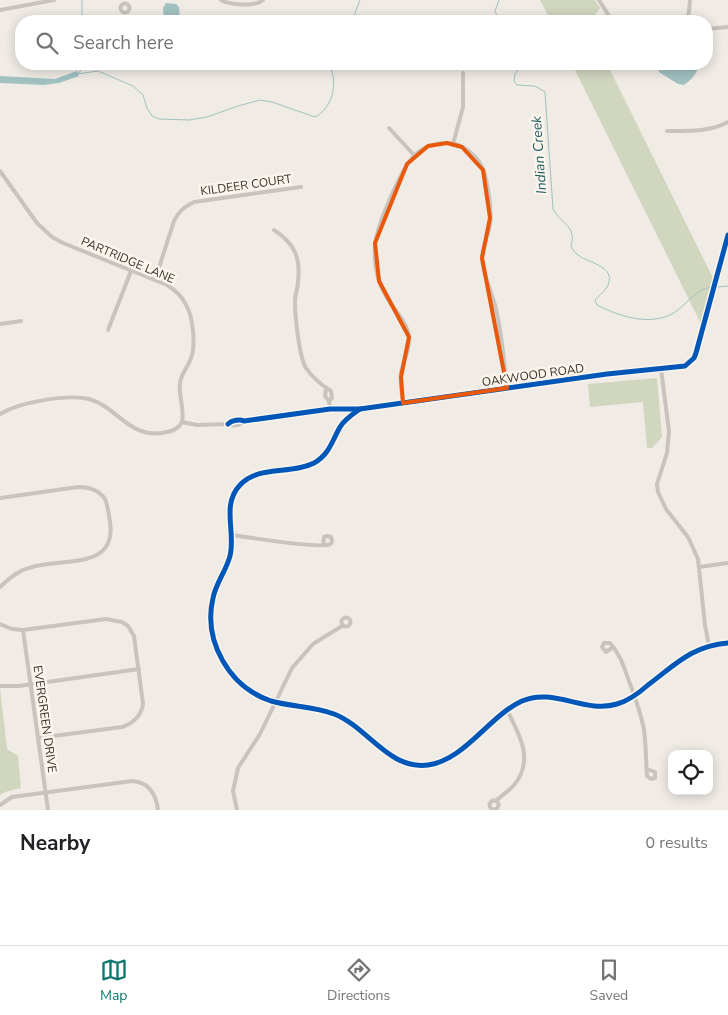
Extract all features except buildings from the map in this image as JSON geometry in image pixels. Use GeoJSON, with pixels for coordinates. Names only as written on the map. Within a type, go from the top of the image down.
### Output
{"type":"FeatureCollection","features":[{"type":"Feature","properties":{"kind":"street"},"geometry":{"type":"LineString","coordinates":[[0,10],[54,0]]}},
{"type":"Feature","properties":{"kind":"street"},"geometry":{"type":"LineString","coordinates":[[220,0],[232,4],[260,3],[263,0]]}},
{"type":"Feature","properties":{"kind":"street"},"geometry":{"type":"LineString","coordinates":[[599,0],[608,15]]}},
{"type":"Feature","properties":{"kind":"street"},"geometry":{"type":"LineString","coordinates":[[689,15],[690,0]]}},
{"type":"Feature","properties":{"kind":"street"},"geometry":{"type":"LineString","coordinates":[[713,28],[728,27]]}},
{"type":"Feature","properties":{"kind":"street"},"geometry":{"type":"LineString","coordinates":[[453,144],[463,107],[463,73]]}},
{"type":"Feature","properties":{"kind":"street"},"geometry":{"type":"LineString","coordinates":[[667,131],[706,130],[728,122]]}},
{"type":"Feature","properties":{"kind":"street"},"geometry":{"type":"LineString","coordinates":[[389,128],[414,155]]}},
{"type":"Feature","properties":{"kind":"street"},"geometry":{"type":"LineString","coordinates":[[404,403],[401,377],[409,347],[409,337],[404,321],[381,287],[377,274],[374,249],[376,235],[404,170],[414,155],[433,145],[453,144],[462,147],[472,154],[481,165],[485,176],[490,218],[482,252],[484,275],[497,311],[508,388]]}},
{"type":"Feature","properties":{"kind":"street","name":"PARTRIDGE LANE"},"geometry":{"type":"LineString","coordinates":[[0,171],[46,233],[63,243],[167,285],[186,304],[190,315],[193,349],[191,359],[183,372],[180,385],[183,412],[182,422]]}},
{"type":"Feature","properties":{"kind":"street","name":"KILDEER COURT"},"geometry":{"type":"LineString","coordinates":[[155,280],[174,221],[179,212],[186,206],[194,202],[301,187]]}},
{"type":"Feature","properties":{"kind":"street"},"geometry":{"type":"LineString","coordinates":[[274,230],[289,241],[295,252],[299,275],[295,300],[302,360],[309,372],[326,389],[330,390],[332,394],[332,399],[329,401],[330,409]]}},
{"type":"Feature","properties":{"kind":"street","name":"OAKWOOD ROAD"},"geometry":{"type":"LineString","coordinates":[[182,422],[197,425],[240,424],[244,421],[330,409],[360,409],[607,374],[685,366],[694,358],[728,235]]}},
{"type":"Feature","properties":{"kind":"street"},"geometry":{"type":"LineString","coordinates":[[108,330],[131,271]]}},
{"type":"Feature","properties":{"kind":"street"},"geometry":{"type":"LineString","coordinates":[[0,324],[21,321]]}},
{"type":"Feature","properties":{"kind":"street"},"geometry":{"type":"LineString","coordinates":[[661,369],[669,431],[667,453],[657,484],[658,492],[666,508],[688,536],[696,553],[705,625],[710,646]]}},
{"type":"Feature","properties":{"kind":"street"},"geometry":{"type":"LineString","coordinates":[[0,414],[23,405],[73,397],[88,399],[98,403],[125,423],[145,432],[166,433],[180,426],[182,422]]}},
{"type":"Feature","properties":{"kind":"street"},"geometry":{"type":"LineString","coordinates":[[360,409],[346,419],[340,427],[330,450],[316,462],[302,467],[257,475],[242,482],[233,494],[230,514],[232,535],[230,556],[216,585],[211,622],[220,656],[233,676],[248,690],[276,702],[315,708],[342,717],[370,737],[390,756],[403,762],[420,766],[438,763],[449,758],[507,710],[527,699],[543,696],[599,707],[622,703],[634,696],[691,652],[728,643]]}},
{"type":"Feature","properties":{"kind":"street"},"geometry":{"type":"LineString","coordinates":[[0,498],[88,487],[100,493],[106,502],[111,530],[107,547],[96,556],[31,567],[14,575],[0,587]]}},
{"type":"Feature","properties":{"kind":"street"},"geometry":{"type":"LineString","coordinates":[[232,535],[323,545]]}},
{"type":"Feature","properties":{"kind":"street"},"geometry":{"type":"LineString","coordinates":[[699,568],[728,563]]}},
{"type":"Feature","properties":{"kind":"street"},"geometry":{"type":"LineString","coordinates":[[0,624],[12,629],[23,630],[106,619],[116,620],[128,626],[134,636],[143,704],[140,714],[131,724],[122,727],[38,738]]}},
{"type":"Feature","properties":{"kind":"street"},"geometry":{"type":"LineString","coordinates":[[237,810],[233,791],[238,768],[260,734],[296,662],[313,644],[342,626]]}},
{"type":"Feature","properties":{"kind":"street","name":"EVERGREEN DRIVE"},"geometry":{"type":"LineString","coordinates":[[23,630],[48,810]]}},
{"type":"Feature","properties":{"kind":"street"},"geometry":{"type":"LineString","coordinates":[[614,647],[622,662],[644,729],[647,769]]}},
{"type":"Feature","properties":{"kind":"street"},"geometry":{"type":"LineString","coordinates":[[0,686],[9,687],[139,670]]}},
{"type":"Feature","properties":{"kind":"street"},"geometry":{"type":"LineString","coordinates":[[496,801],[516,782],[525,760],[523,743],[507,710]]}},
{"type":"Feature","properties":{"kind":"street"},"geometry":{"type":"LineString","coordinates":[[0,805],[12,797],[136,781],[146,785],[153,791],[158,810]]}},
{"type":"Feature","properties":{"kind":"highlighted area"},"geometry":{"type":"Polygon","coordinates":[[[447,143],[462,147],[483,170],[490,218],[482,258],[507,388],[403,403],[401,377],[409,337],[379,281],[375,243],[407,164],[428,146],[447,143]]]}},
{"type":"Feature","properties":{"kind":"green space"},"geometry":{"type":"Polygon","coordinates":[[[540,0],[595,0],[600,8],[595,15],[548,15],[540,0]]]}},
{"type":"Feature","properties":{"kind":"green space"},"geometry":{"type":"Polygon","coordinates":[[[575,70],[610,70],[713,278],[702,326],[575,70]]]}},
{"type":"Feature","properties":{"kind":"green space"},"geometry":{"type":"Polygon","coordinates":[[[657,378],[662,437],[652,448],[647,448],[643,402],[590,407],[588,384],[657,378]]]}},
{"type":"Feature","properties":{"kind":"green space"},"geometry":{"type":"Polygon","coordinates":[[[0,688],[7,749],[18,756],[21,788],[0,795],[0,688]]]}},
{"type":"Feature","properties":{"kind":"water"},"geometry":{"type":"Polygon","coordinates":[[[166,3],[176,4],[179,7],[180,15],[164,15],[163,8],[166,3]]]}},
{"type":"Feature","properties":{"kind":"water"},"geometry":{"type":"Polygon","coordinates":[[[659,70],[697,70],[694,76],[684,85],[678,84],[659,70]]]}},
{"type":"Feature","properties":{"kind":"water"},"geometry":{"type":"Polygon","coordinates":[[[77,71],[79,76],[59,83],[44,85],[0,83],[0,76],[55,79],[77,71]]]}},
{"type":"Feature","properties":{"kind":"waterway"},"geometry":{"type":"LineString","coordinates":[[82,0],[82,15]]}},
{"type":"Feature","properties":{"kind":"waterway","name":"Indian Creek"},"geometry":{"type":"LineString","coordinates":[[354,15],[360,0]]}},
{"type":"Feature","properties":{"kind":"waterway","name":"Indian Creek"},"geometry":{"type":"LineString","coordinates":[[497,15],[495,11],[499,0]]}},
{"type":"Feature","properties":{"kind":"waterway","name":"Indian Creek"},"geometry":{"type":"LineString","coordinates":[[77,74],[98,71],[133,86],[143,95],[152,116],[159,119],[189,120],[207,117],[260,100],[272,102],[315,117],[324,110],[330,100],[334,82],[331,70]]}},
{"type":"Feature","properties":{"kind":"waterway","name":"Indian Creek"},"geometry":{"type":"LineString","coordinates":[[518,70],[515,74],[514,81],[517,85],[535,86],[545,92],[553,209],[568,226],[572,234],[571,246],[575,252],[582,258],[605,269],[608,273],[608,285],[595,300],[597,305],[627,317],[638,319],[659,318],[678,310],[702,290],[712,287]]}},
{"type":"Feature","properties":{"kind":"waterway","name":"Indian Creek"},"geometry":{"type":"LineString","coordinates":[[716,287],[728,286]]}},
{"type":"Feature","properties":{"kind":"cycle path"},"geometry":{"type":"LineString","coordinates":[[228,424],[236,420],[244,421],[330,409],[360,409],[607,374],[685,366],[694,358],[696,353],[728,235]]}},
{"type":"Feature","properties":{"kind":"cycle path"},"geometry":{"type":"LineString","coordinates":[[360,409],[342,424],[327,452],[319,460],[305,467],[265,472],[247,479],[234,493],[231,501],[230,556],[213,598],[212,630],[222,660],[232,674],[256,694],[271,701],[319,709],[334,714],[346,720],[401,761],[414,765],[428,765],[454,755],[510,708],[522,701],[546,697],[593,706],[617,704],[633,696],[676,663],[694,652],[728,643]]}}]}
